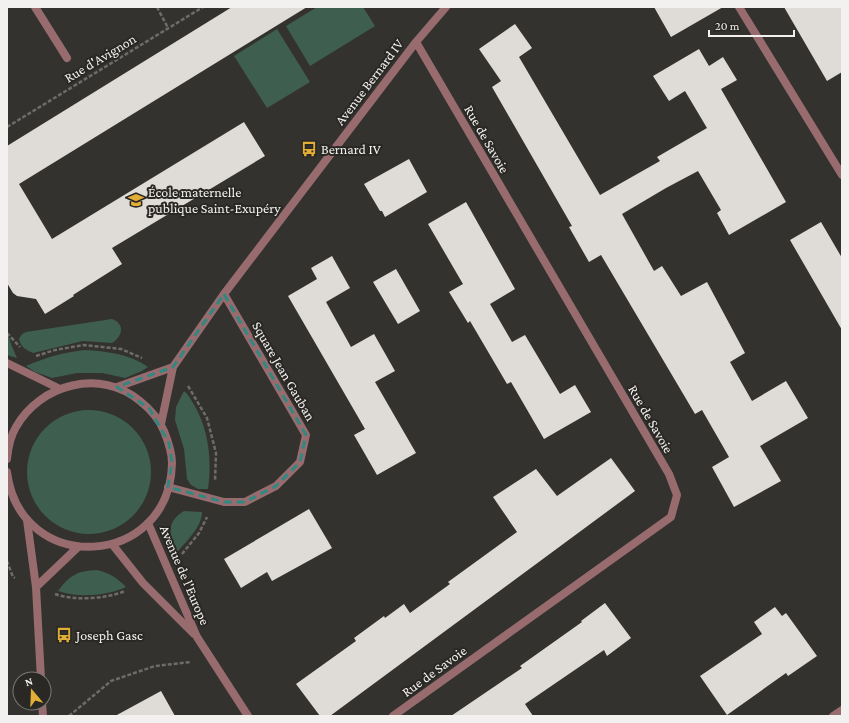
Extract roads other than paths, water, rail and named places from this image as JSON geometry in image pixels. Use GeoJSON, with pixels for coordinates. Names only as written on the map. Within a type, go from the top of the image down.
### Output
{"type":"FeatureCollection","features":[{"type":"Feature","properties":{"kind":"street"},"geometry":{"type":"LineString","coordinates":[[35,7],[67,58]]}},
{"type":"Feature","properties":{"kind":"street","name":"Avenue Bernard IV"},"geometry":{"type":"LineString","coordinates":[[161,424],[173,368],[224,294],[416,42],[446,7]]}},
{"type":"Feature","properties":{"kind":"street"},"geometry":{"type":"LineString","coordinates":[[739,7],[842,175]]}},
{"type":"Feature","properties":{"kind":"street","name":"Rue de Savoie"},"geometry":{"type":"LineString","coordinates":[[393,716],[671,517],[677,495],[669,474],[416,42]]}},
{"type":"Feature","properties":{"kind":"street","name":"Square Jean Gauban"},"geometry":{"type":"LineString","coordinates":[[168,487],[224,502],[245,502],[276,486],[300,462],[306,435],[224,294]]}},
{"type":"Feature","properties":{"kind":"street"},"geometry":{"type":"LineString","coordinates":[[7,363],[58,388]]}},
{"type":"Feature","properties":{"kind":"street"},"geometry":{"type":"LineString","coordinates":[[117,387],[173,368]]}},
{"type":"Feature","properties":{"kind":"street"},"geometry":{"type":"LineString","coordinates":[[7,459],[8,446],[15,428],[26,412],[41,398],[58,388],[78,383],[97,383],[117,387],[134,396],[149,408],[161,424],[169,443],[172,462],[170,481],[164,500],[148,523],[126,539],[98,547],[78,547],[59,542],[41,533],[27,520],[16,504],[9,485],[7,472]]}},
{"type":"Feature","properties":{"kind":"street"},"geometry":{"type":"LineString","coordinates":[[7,429],[12,437]]}},
{"type":"Feature","properties":{"kind":"street"},"geometry":{"type":"LineString","coordinates":[[27,520],[36,587],[41,671]]}},
{"type":"Feature","properties":{"kind":"street","name":"Avenue de l'Europe"},"geometry":{"type":"LineString","coordinates":[[148,523],[197,638],[248,716]]}},
{"type":"Feature","properties":{"kind":"street","name":"Avenue de l'Europe"},"geometry":{"type":"LineString","coordinates":[[112,544],[143,583],[197,638]]}},
{"type":"Feature","properties":{"kind":"street"},"geometry":{"type":"LineString","coordinates":[[36,587],[78,547]]}},
{"type":"Feature","properties":{"kind":"street"},"geometry":{"type":"LineString","coordinates":[[833,716],[842,710]]}},
{"type":"Feature","properties":{"kind":"place","name":"Bernard IV"},"geometry":{"type":"Point","coordinates":[309,149]}},
{"type":"Feature","properties":{"kind":"place","name":"École maternelle publique Saint-Exupéry"},"geometry":{"type":"Point","coordinates":[136,200]}},
{"type":"Feature","properties":{"kind":"place","name":"Joseph Gasc"},"geometry":{"type":"Point","coordinates":[64,635]}}]}
